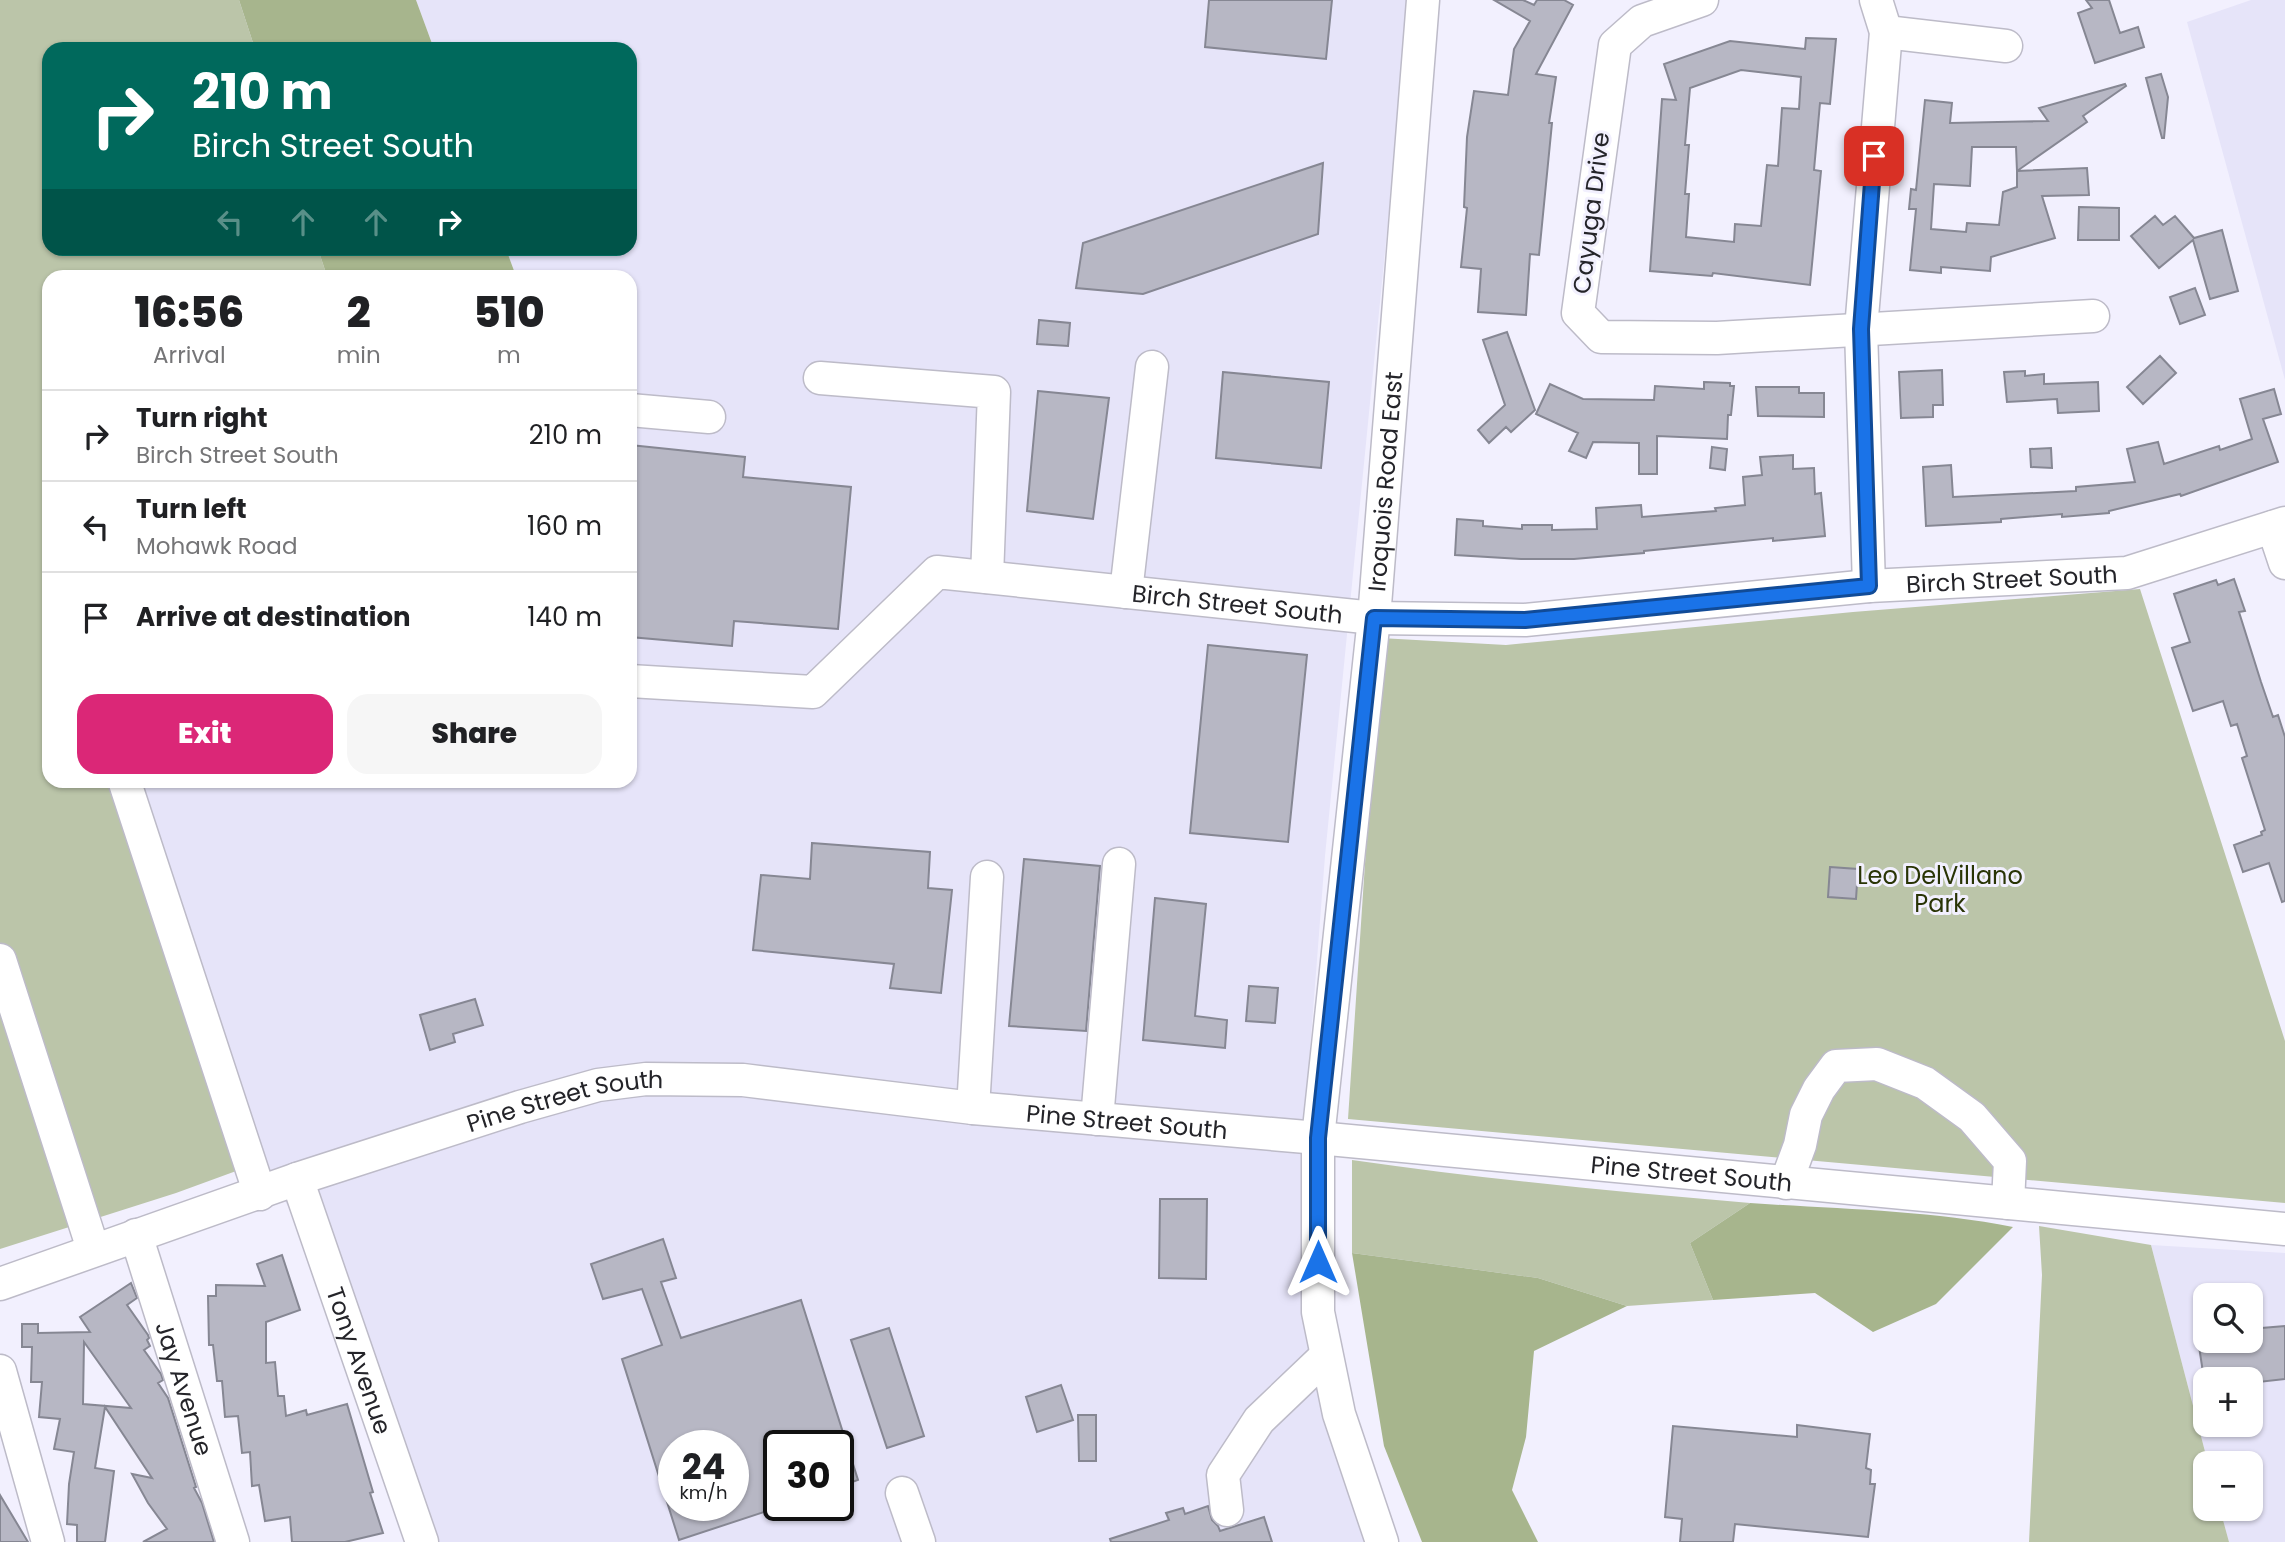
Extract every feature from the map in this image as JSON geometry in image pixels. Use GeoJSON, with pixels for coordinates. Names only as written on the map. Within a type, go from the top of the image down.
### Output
{"type":"FeatureCollection","features":[{"type":"Feature","properties":{"kind":"street","name":"Iroquois Road East"},"geometry":{"type":"LineString","coordinates":[[1382,1542],[1339,1414],[1318,1312],[1318,1138],[1374,618],[1423,0]]}},
{"type":"Feature","properties":{"kind":"street","name":"Cayuga Drive"},"geometry":{"type":"LineString","coordinates":[[1702,0],[1642,21],[1615,45],[1578,313],[1601,337],[1717,338],[1861,329]]}},
{"type":"Feature","properties":{"kind":"street"},"geometry":{"type":"LineString","coordinates":[[1869,586],[1861,329],[1886,32],[1876,0]]}},
{"type":"Feature","properties":{"kind":"street"},"geometry":{"type":"LineString","coordinates":[[1886,32],[2006,46]]}},
{"type":"Feature","properties":{"kind":"street"},"geometry":{"type":"LineString","coordinates":[[1861,329],[2092,316]]}},
{"type":"Feature","properties":{"kind":"street"},"geometry":{"type":"LineString","coordinates":[[1126,592],[1152,367]]}},
{"type":"Feature","properties":{"kind":"street"},"geometry":{"type":"LineString","coordinates":[[820,378],[994,393],[987,577]]}},
{"type":"Feature","properties":{"kind":"street"},"geometry":{"type":"LineString","coordinates":[[637,411],[709,417]]}},
{"type":"Feature","properties":{"kind":"street","name":"Birch Street South"},"geometry":{"type":"LineString","coordinates":[[637,681],[813,692],[937,572],[1374,618],[1525,620],[1869,586],[2127,573],[2279,525]]}},
{"type":"Feature","properties":{"kind":"street"},"geometry":{"type":"LineString","coordinates":[[2279,525],[2285,563]]}},
{"type":"Feature","properties":{"kind":"street"},"geometry":{"type":"LineString","coordinates":[[127,788],[260,1194]]}},
{"type":"Feature","properties":{"kind":"street"},"geometry":{"type":"LineString","coordinates":[[1097,1119],[1119,864]]}},
{"type":"Feature","properties":{"kind":"street"},"geometry":{"type":"LineString","coordinates":[[973,1108],[987,877]]}},
{"type":"Feature","properties":{"kind":"street"},"geometry":{"type":"LineString","coordinates":[[0,960],[93,1250]]}},
{"type":"Feature","properties":{"kind":"street"},"geometry":{"type":"LineString","coordinates":[[1786,1183],[1800,1145],[1806,1115],[1819,1089],[1836,1066],[1877,1063],[1925,1083],[1972,1117],[2010,1161],[2008,1203]]}},
{"type":"Feature","properties":{"kind":"street","name":"Pine Street South"},"geometry":{"type":"LineString","coordinates":[[0,1284],[297,1179],[520,1107],[598,1085],[646,1079],[743,1080],[973,1108],[2285,1229]]}},
{"type":"Feature","properties":{"kind":"street","name":"Tony Avenue"},"geometry":{"type":"LineString","coordinates":[[297,1179],[422,1542]]}},
{"type":"Feature","properties":{"kind":"street","name":"Jay Avenue"},"geometry":{"type":"LineString","coordinates":[[136,1235],[233,1542]]}},
{"type":"Feature","properties":{"kind":"street"},"geometry":{"type":"LineString","coordinates":[[1227,1510],[1223,1475],[1259,1420],[1326,1356]]}},
{"type":"Feature","properties":{"kind":"street"},"geometry":{"type":"LineString","coordinates":[[0,1371],[48,1542]]}},
{"type":"Feature","properties":{"kind":"street"},"geometry":{"type":"LineString","coordinates":[[902,1493],[919,1542]]}},
{"type":"Feature","properties":{"kind":"shaded area"},"geometry":{"type":"Polygon","coordinates":[[[416,0],[1410,0],[1325,856],[1306,1102],[1321,1410],[1367,1542],[409,1542],[289,1208],[261,1162],[143,788],[637,788],[637,270],[514,270],[509,256],[637,256],[637,42],[431,42],[416,0]]]}},
{"type":"Feature","properties":{"kind":"shaded area"},"geometry":{"type":"Polygon","coordinates":[[[2251,0],[2285,0],[2285,380],[2187,22],[2251,0]]]}},
{"type":"Feature","properties":{"kind":"shaded area"},"geometry":{"type":"Polygon","coordinates":[[[2151,1245],[2285,1253],[2285,1542],[2229,1542],[2223,1521],[2263,1521],[2263,1451],[2205,1451],[2201,1437],[2263,1437],[2263,1367],[2193,1367],[2193,1406],[2151,1245]]]}},
{"type":"Feature","properties":{"kind":"green space"},"geometry":{"type":"Polygon","coordinates":[[[0,0],[239,0],[253,42],[42,42],[42,256],[320,256],[325,270],[42,270],[42,788],[143,788],[261,1162],[176,1193],[0,1249],[0,0]]]}},
{"type":"Feature","properties":{"kind":"green space"},"geometry":{"type":"Polygon","coordinates":[[[239,0],[416,0],[431,42],[253,42],[239,0]]]}},
{"type":"Feature","properties":{"kind":"green space"},"geometry":{"type":"Polygon","coordinates":[[[320,256],[509,256],[514,270],[325,270],[320,256]]]}},
{"type":"Feature","properties":{"kind":"green space","name":"Leo DelVillano Park"},"geometry":{"type":"Polygon","coordinates":[[[2140,589],[2285,1041],[2285,1203],[1348,1119],[1380,638],[1506,645],[1853,612],[2140,589]]]}},
{"type":"Feature","properties":{"kind":"green space"},"geometry":{"type":"Polygon","coordinates":[[[1352,1160],[1551,1184],[1750,1203],[1690,1243],[1713,1300],[1627,1306],[1538,1278],[1352,1253],[1352,1160]]]}},
{"type":"Feature","properties":{"kind":"green space"},"geometry":{"type":"Polygon","coordinates":[[[1750,1203],[1915,1214],[2013,1227],[1936,1304],[1873,1332],[1815,1293],[1713,1300],[1690,1243],[1750,1203]]]}},
{"type":"Feature","properties":{"kind":"green space"},"geometry":{"type":"Polygon","coordinates":[[[2039,1226],[2151,1245],[2193,1406],[2193,1437],[2201,1437],[2205,1451],[2193,1451],[2193,1521],[2223,1521],[2229,1542],[2029,1542],[2042,1275],[2039,1226]]]}},
{"type":"Feature","properties":{"kind":"green space"},"geometry":{"type":"Polygon","coordinates":[[[1352,1253],[1538,1278],[1627,1306],[1534,1351],[1526,1437],[1512,1490],[1538,1542],[1422,1542],[1384,1446],[1352,1253]]]}},
{"type":"Feature","properties":{"kind":"building"},"geometry":{"type":"Polygon","coordinates":[[[1209,0],[1332,0],[1326,59],[1205,47],[1209,0]]]}},
{"type":"Feature","properties":{"kind":"building"},"geometry":{"type":"Polygon","coordinates":[[[1494,0],[1523,0],[1534,5],[1537,0],[1564,0],[1573,5],[1536,74],[1556,77],[1549,123],[1552,123],[1539,255],[1530,254],[1526,315],[1478,312],[1481,269],[1461,267],[1467,208],[1464,207],[1467,137],[1474,91],[1508,95],[1514,49],[1530,21],[1494,0]]]}},
{"type":"Feature","properties":{"kind":"building"},"geometry":{"type":"Polygon","coordinates":[[[2086,0],[2109,0],[2120,33],[2138,27],[2144,47],[2095,63],[2078,13],[2092,8],[2086,0]]]}},
{"type":"Feature","properties":{"kind":"building"},"geometry":{"type":"Polygon","coordinates":[[[1806,38],[1836,39],[1830,104],[1820,103],[1814,170],[1821,171],[1810,285],[1713,273],[1712,276],[1650,271],[1662,99],[1676,100],[1664,64],[1730,41],[1805,49],[1806,38]],[[1741,70],[1690,88],[1685,145],[1689,145],[1685,194],[1689,194],[1686,237],[1734,242],[1735,224],[1761,226],[1767,165],[1778,166],[1782,108],[1799,109],[1801,77],[1741,70]]]}},
{"type":"Feature","properties":{"kind":"building"},"geometry":{"type":"Polygon","coordinates":[[[2161,74],[2168,97],[2164,138],[2146,78],[2161,74]]]}},
{"type":"Feature","properties":{"kind":"building"},"geometry":{"type":"Polygon","coordinates":[[[2125,84],[2126,86],[2083,116],[2087,122],[2017,171],[2087,168],[2089,195],[2042,196],[2055,238],[1991,257],[1990,271],[1941,267],[1941,273],[1910,270],[1916,209],[1909,209],[1911,189],[1916,190],[1925,100],[1952,103],[1950,123],[2048,121],[2039,108],[2125,84]],[[1972,147],[1970,186],[1934,184],[1931,229],[1966,232],[1967,223],[1999,225],[2003,192],[2017,187],[2016,147],[1972,147]]]}},
{"type":"Feature","properties":{"kind":"building"},"geometry":{"type":"Polygon","coordinates":[[[1323,163],[1318,234],[1143,294],[1076,288],[1083,243],[1323,163]]]}},
{"type":"Feature","properties":{"kind":"building"},"geometry":{"type":"Polygon","coordinates":[[[2079,207],[2119,208],[2119,240],[2078,240],[2079,207]]]}},
{"type":"Feature","properties":{"kind":"building"},"geometry":{"type":"Polygon","coordinates":[[[2155,216],[2163,225],[2175,216],[2194,238],[2222,230],[2238,291],[2210,299],[2193,240],[2159,268],[2131,236],[2155,216]]]}},
{"type":"Feature","properties":{"kind":"building"},"geometry":{"type":"Polygon","coordinates":[[[2195,288],[2205,315],[2180,324],[2170,297],[2195,288]]]}},
{"type":"Feature","properties":{"kind":"building"},"geometry":{"type":"Polygon","coordinates":[[[1039,320],[1070,323],[1068,346],[1037,344],[1039,320]]]}},
{"type":"Feature","properties":{"kind":"building"},"geometry":{"type":"Polygon","coordinates":[[[1507,332],[1535,410],[1511,432],[1506,427],[1489,443],[1478,430],[1505,405],[1483,340],[1507,332]]]}},
{"type":"Feature","properties":{"kind":"building"},"geometry":{"type":"Polygon","coordinates":[[[2160,356],[2176,373],[2143,404],[2127,387],[2160,356]]]}},
{"type":"Feature","properties":{"kind":"building"},"geometry":{"type":"Polygon","coordinates":[[[1942,370],[1943,405],[1933,405],[1933,417],[1901,418],[1899,372],[1942,370]]]}},
{"type":"Feature","properties":{"kind":"building"},"geometry":{"type":"Polygon","coordinates":[[[2025,371],[2025,376],[2044,374],[2044,384],[2098,382],[2099,411],[2058,413],[2057,399],[2007,402],[2004,372],[2025,371]]]}},
{"type":"Feature","properties":{"kind":"building"},"geometry":{"type":"Polygon","coordinates":[[[1223,372],[1329,382],[1321,468],[1216,458],[1223,372]]]}},
{"type":"Feature","properties":{"kind":"building"},"geometry":{"type":"Polygon","coordinates":[[[1704,382],[1730,383],[1730,386],[1734,386],[1731,415],[1728,415],[1727,439],[1657,436],[1657,474],[1639,474],[1639,443],[1593,442],[1586,458],[1569,451],[1578,433],[1536,414],[1550,384],[1583,399],[1654,400],[1655,386],[1704,389],[1704,382]]]}},
{"type":"Feature","properties":{"kind":"building"},"geometry":{"type":"Polygon","coordinates":[[[1756,387],[1799,387],[1799,393],[1824,393],[1824,417],[1758,416],[1756,387]]]}},
{"type":"Feature","properties":{"kind":"building"},"geometry":{"type":"Polygon","coordinates":[[[2274,389],[2281,414],[2263,419],[2278,462],[2181,496],[2180,494],[2109,513],[2062,517],[2062,514],[2001,519],[2001,522],[1926,526],[1923,467],[1951,465],[1953,497],[2076,491],[2076,487],[2135,482],[2127,449],[2158,442],[2164,464],[2219,446],[2220,450],[2252,439],[2240,399],[2274,389]]]}},
{"type":"Feature","properties":{"kind":"building"},"geometry":{"type":"Polygon","coordinates":[[[1038,391],[1109,398],[1093,519],[1027,511],[1038,391]]]}},
{"type":"Feature","properties":{"kind":"building"},"geometry":{"type":"Polygon","coordinates":[[[637,446],[745,457],[743,477],[851,487],[838,629],[734,621],[732,646],[637,638],[637,446]]]}},
{"type":"Feature","properties":{"kind":"building"},"geometry":{"type":"Polygon","coordinates":[[[1712,447],[1727,449],[1725,470],[1710,468],[1712,447]]]}},
{"type":"Feature","properties":{"kind":"building"},"geometry":{"type":"Polygon","coordinates":[[[2051,448],[2052,468],[2031,467],[2030,449],[2051,448]]]}},
{"type":"Feature","properties":{"kind":"building"},"geometry":{"type":"Polygon","coordinates":[[[1793,455],[1793,469],[1814,468],[1815,494],[1821,493],[1825,536],[1773,541],[1773,538],[1574,559],[1455,555],[1457,519],[1483,521],[1483,526],[1522,529],[1522,525],[1552,525],[1552,530],[1597,529],[1596,508],[1641,505],[1642,517],[1716,511],[1715,508],[1745,505],[1743,477],[1762,475],[1760,457],[1793,455]]]}},
{"type":"Feature","properties":{"kind":"building"},"geometry":{"type":"Polygon","coordinates":[[[2234,579],[2245,611],[2239,612],[2261,682],[2273,717],[2278,715],[2285,737],[2285,901],[2282,902],[2269,863],[2243,872],[2234,845],[2262,835],[2261,832],[2265,830],[2242,758],[2247,756],[2237,724],[2231,726],[2223,701],[2193,711],[2172,648],[2190,642],[2174,594],[2216,580],[2218,585],[2234,579]]]}},
{"type":"Feature","properties":{"kind":"building"},"geometry":{"type":"Polygon","coordinates":[[[1208,645],[1307,655],[1288,842],[1190,833],[1208,645]]]}},
{"type":"Feature","properties":{"kind":"building"},"geometry":{"type":"Polygon","coordinates":[[[812,843],[930,852],[928,888],[952,890],[941,993],[890,988],[894,964],[753,950],[761,875],[810,879],[812,843]]]}},
{"type":"Feature","properties":{"kind":"building"},"geometry":{"type":"Polygon","coordinates":[[[1024,859],[1100,866],[1086,1031],[1009,1026],[1024,859]]]}},
{"type":"Feature","properties":{"kind":"building"},"geometry":{"type":"Polygon","coordinates":[[[1830,867],[1858,869],[1856,899],[1828,897],[1830,867]]]}},
{"type":"Feature","properties":{"kind":"building"},"geometry":{"type":"Polygon","coordinates":[[[1155,898],[1206,904],[1195,1016],[1227,1020],[1225,1048],[1143,1040],[1155,898]]]}},
{"type":"Feature","properties":{"kind":"building"},"geometry":{"type":"Polygon","coordinates":[[[1249,986],[1278,988],[1275,1023],[1246,1021],[1249,986]]]}},
{"type":"Feature","properties":{"kind":"building"},"geometry":{"type":"Polygon","coordinates":[[[475,999],[483,1025],[453,1034],[455,1042],[430,1050],[420,1015],[475,999]]]}},
{"type":"Feature","properties":{"kind":"building"},"geometry":{"type":"Polygon","coordinates":[[[1160,1199],[1207,1199],[1206,1279],[1159,1278],[1160,1199]]]}},
{"type":"Feature","properties":{"kind":"building"},"geometry":{"type":"Polygon","coordinates":[[[663,1239],[676,1278],[661,1282],[681,1338],[801,1300],[842,1430],[763,1430],[763,1512],[749,1517],[749,1430],[658,1430],[658,1473],[622,1359],[662,1345],[642,1289],[603,1299],[591,1264],[663,1239]]]}},
{"type":"Feature","properties":{"kind":"building"},"geometry":{"type":"Polygon","coordinates":[[[282,1255],[300,1310],[266,1322],[266,1363],[275,1362],[278,1396],[284,1396],[286,1416],[306,1410],[307,1415],[347,1404],[383,1533],[345,1542],[292,1542],[290,1517],[265,1521],[259,1485],[252,1486],[250,1452],[242,1453],[238,1416],[225,1417],[222,1381],[217,1381],[213,1345],[209,1345],[208,1296],[216,1296],[216,1285],[265,1286],[257,1264],[282,1255]]]}},
{"type":"Feature","properties":{"kind":"building"},"geometry":{"type":"Polygon","coordinates":[[[131,1283],[137,1298],[127,1305],[148,1335],[150,1346],[144,1350],[161,1374],[163,1380],[158,1383],[168,1398],[196,1487],[194,1488],[202,1503],[214,1542],[143,1542],[167,1529],[132,1474],[152,1478],[105,1407],[95,1468],[114,1471],[105,1542],[77,1542],[77,1525],[67,1524],[74,1452],[54,1449],[60,1419],[39,1417],[42,1382],[31,1382],[32,1347],[22,1347],[22,1324],[38,1324],[38,1333],[90,1332],[80,1317],[131,1283]],[[84,1342],[83,1404],[131,1408],[84,1342]]]}},
{"type":"Feature","properties":{"kind":"building"},"geometry":{"type":"Polygon","coordinates":[[[2285,1326],[2285,1379],[2263,1382],[2263,1367],[2202,1367],[2200,1353],[2263,1353],[2263,1328],[2285,1326]]]}},
{"type":"Feature","properties":{"kind":"building"},"geometry":{"type":"Polygon","coordinates":[[[889,1328],[924,1436],[887,1448],[851,1340],[889,1328]]]}},
{"type":"Feature","properties":{"kind":"building"},"geometry":{"type":"Polygon","coordinates":[[[1061,1385],[1073,1420],[1037,1432],[1026,1397],[1061,1385]]]}},
{"type":"Feature","properties":{"kind":"building"},"geometry":{"type":"Polygon","coordinates":[[[1078,1415],[1096,1415],[1096,1461],[1079,1461],[1078,1415]]]}},
{"type":"Feature","properties":{"kind":"building"},"geometry":{"type":"Polygon","coordinates":[[[1797,1425],[1870,1434],[1866,1468],[1871,1470],[1870,1484],[1875,1484],[1868,1537],[1735,1524],[1733,1542],[1680,1542],[1682,1519],[1665,1517],[1673,1426],[1797,1437],[1797,1425]]]}},
{"type":"Feature","properties":{"kind":"building"},"geometry":{"type":"Polygon","coordinates":[[[0,1495],[28,1542],[0,1542],[0,1495]]]}},
{"type":"Feature","properties":{"kind":"building"},"geometry":{"type":"Polygon","coordinates":[[[1208,1506],[1212,1520],[1220,1531],[1264,1517],[1272,1542],[1111,1542],[1110,1539],[1169,1520],[1166,1513],[1183,1508],[1185,1514],[1208,1506]]]}},
{"type":"Feature","properties":{"kind":"building"},"geometry":{"type":"Polygon","coordinates":[[[673,1521],[737,1521],[679,1540],[673,1521]]]}},
{"type":"Feature","properties":{"kind":"route"},"geometry":{"type":"LineString","coordinates":[[1318,1262],[1318,1138],[1374,618],[1525,620],[1869,586],[1861,329],[1874,156]]}}]}
